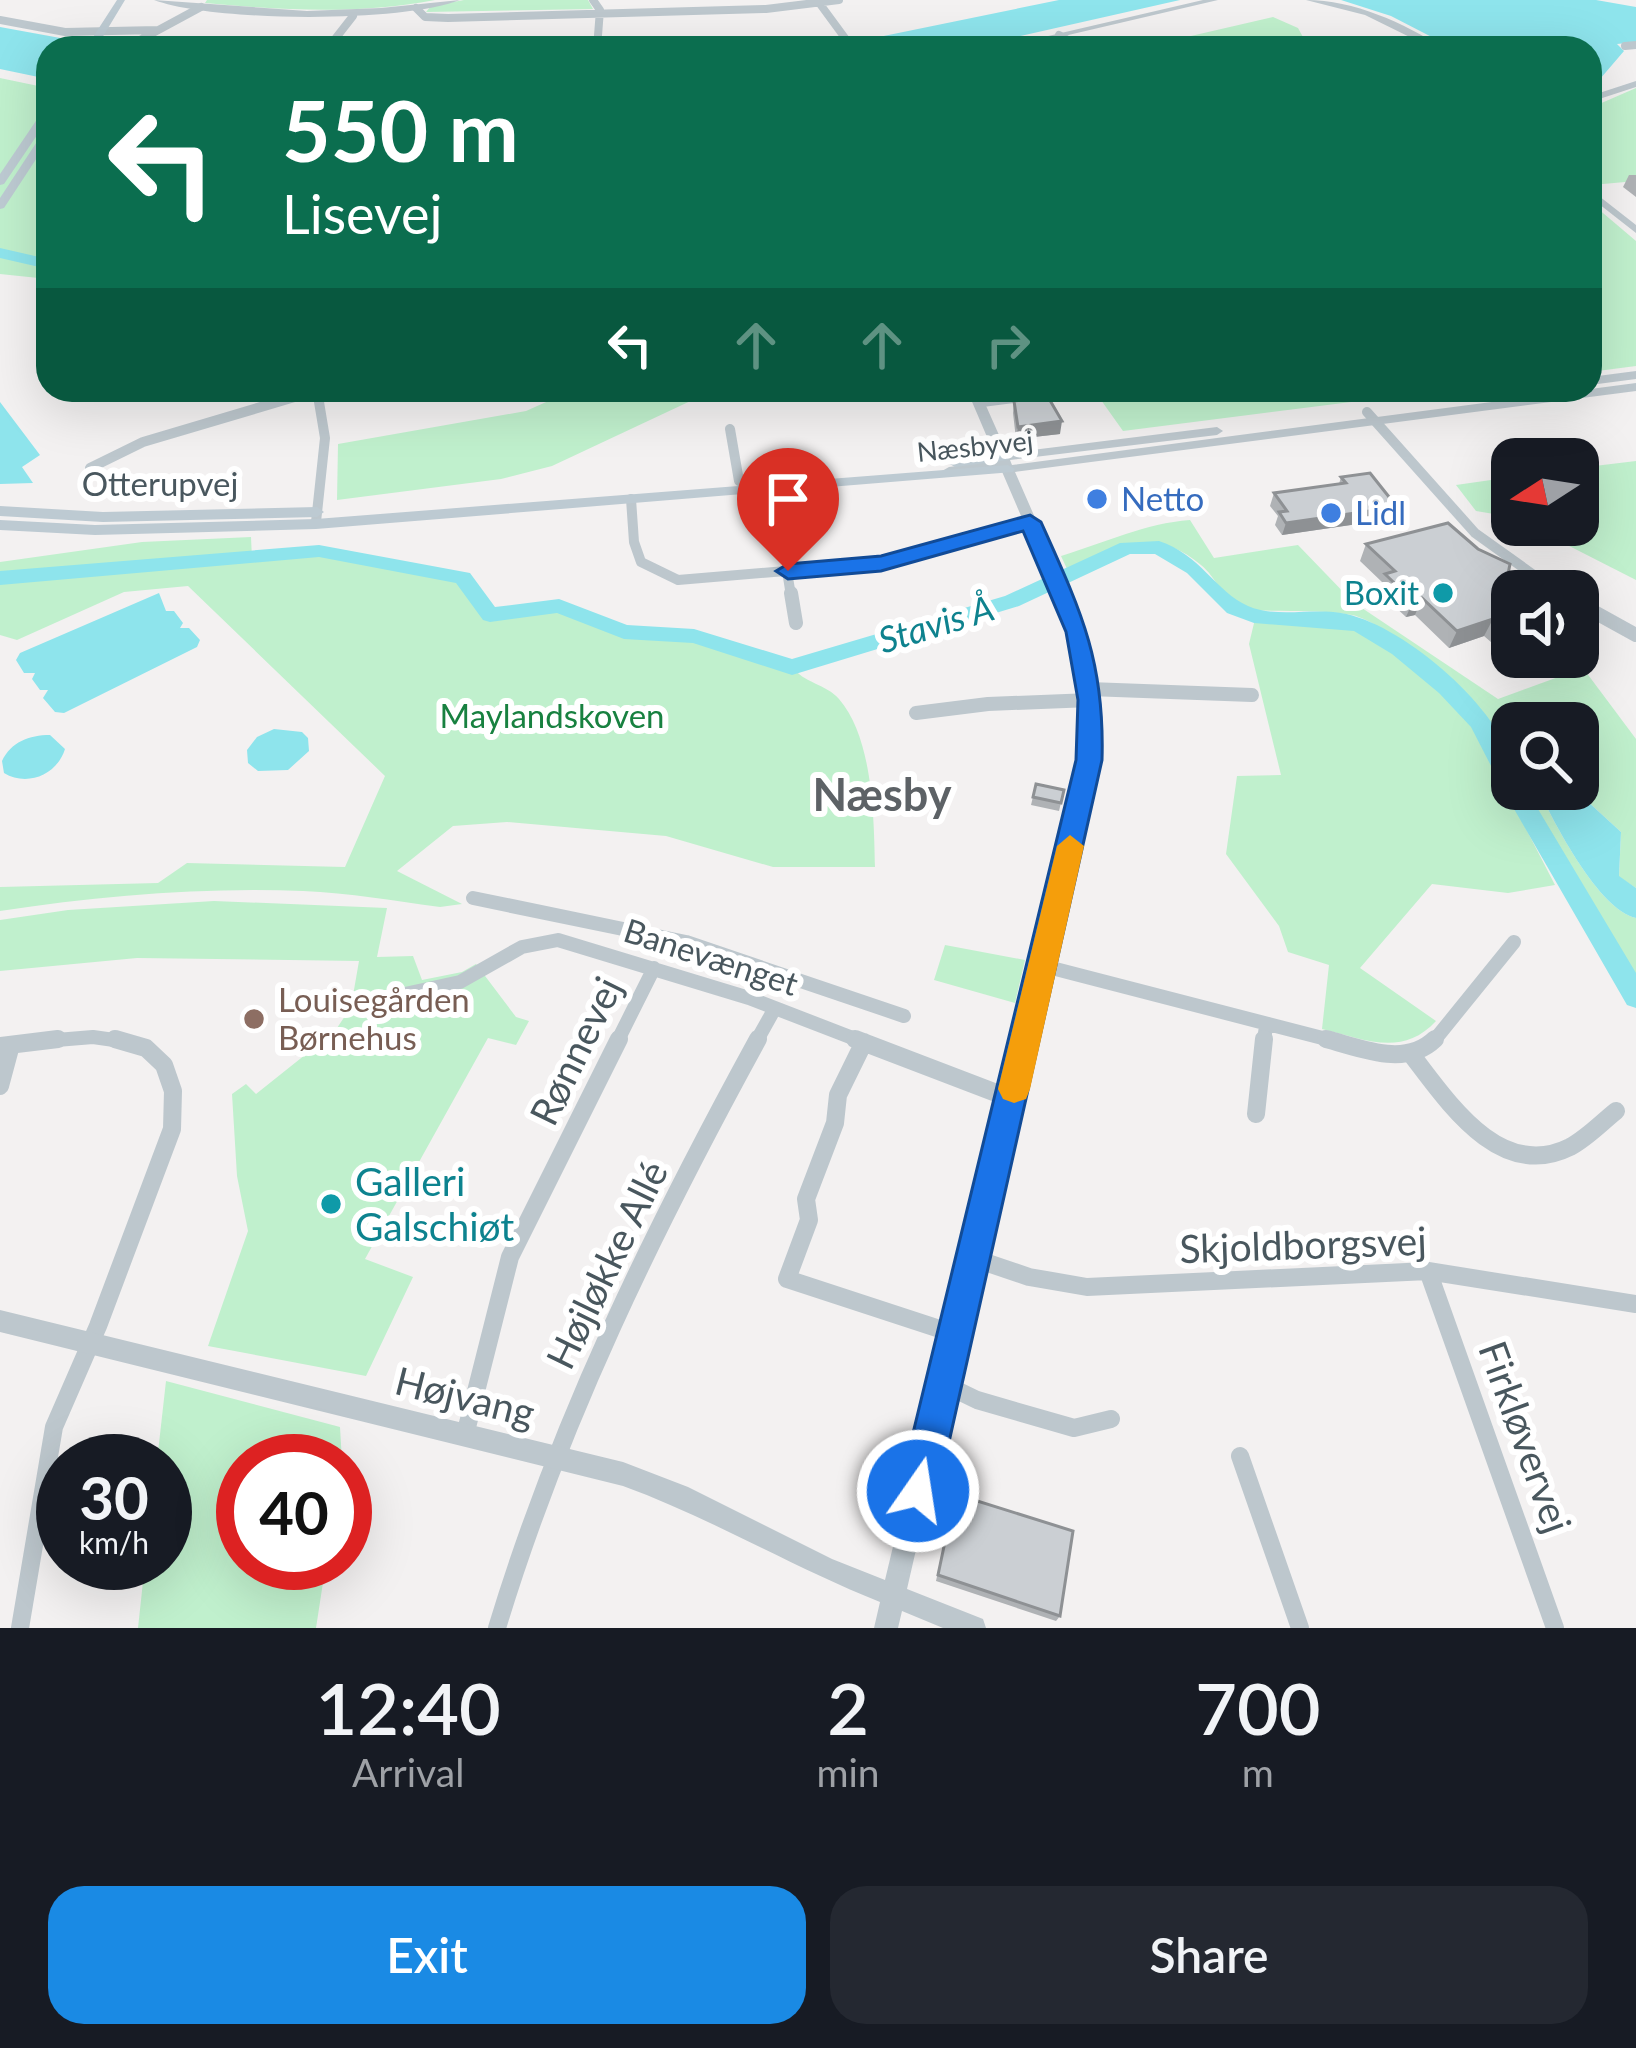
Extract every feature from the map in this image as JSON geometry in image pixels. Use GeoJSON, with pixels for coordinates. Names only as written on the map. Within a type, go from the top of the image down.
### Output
{"type":"FeatureCollection","features":[{"type":"Feature","properties":{"kind":"main road"},"geometry":{"type":"LineString","coordinates":[[98,36],[121,0]]}},
{"type":"Feature","properties":{"kind":"main road"},"geometry":{"type":"LineString","coordinates":[[112,36],[134,0]]}},
{"type":"Feature","properties":{"kind":"main road"},"geometry":{"type":"LineString","coordinates":[[0,182],[36,129]]}},
{"type":"Feature","properties":{"kind":"main road"},"geometry":{"type":"LineString","coordinates":[[0,206],[36,151]]}},
{"type":"Feature","properties":{"kind":"main road","name":"Næsbyvej"},"geometry":{"type":"LineString","coordinates":[[318,518],[1006,463]]}},
{"type":"Feature","properties":{"kind":"main road","name":"Næsbyvej"},"geometry":{"type":"LineString","coordinates":[[318,518],[915,478],[1006,463]]}},
{"type":"Feature","properties":{"kind":"main road","name":"Otterupvej"},"geometry":{"type":"LineString","coordinates":[[0,513],[318,518]]}},
{"type":"Feature","properties":{"kind":"main road","name":"Otterupvej"},"geometry":{"type":"LineString","coordinates":[[0,525],[115,530],[318,518]]}},
{"type":"Feature","properties":{"kind":"street"},"geometry":{"type":"LineString","coordinates":[[158,0],[353,16],[456,0]]}},
{"type":"Feature","properties":{"kind":"street"},"geometry":{"type":"LineString","coordinates":[[593,0],[600,15],[598,36]]}},
{"type":"Feature","properties":{"kind":"street"},"geometry":{"type":"LineString","coordinates":[[416,8],[432,18],[600,15],[839,0]]}},
{"type":"Feature","properties":{"kind":"street"},"geometry":{"type":"LineString","coordinates":[[1055,36],[1214,0]]}},
{"type":"Feature","properties":{"kind":"street"},"geometry":{"type":"LineString","coordinates":[[1310,0],[1368,14],[1414,36]]}},
{"type":"Feature","properties":{"kind":"street"},"geometry":{"type":"LineString","coordinates":[[820,4],[844,36]]}},
{"type":"Feature","properties":{"kind":"street"},"geometry":{"type":"LineString","coordinates":[[147,36],[201,7]]}},
{"type":"Feature","properties":{"kind":"street"},"geometry":{"type":"LineString","coordinates":[[337,36],[353,16]]}},
{"type":"Feature","properties":{"kind":"street"},"geometry":{"type":"LineString","coordinates":[[0,20],[65,32],[158,30]]}},
{"type":"Feature","properties":{"kind":"street"},"geometry":{"type":"LineString","coordinates":[[1602,93],[1636,84]]}},
{"type":"Feature","properties":{"kind":"street"},"geometry":{"type":"LineString","coordinates":[[1602,201],[1636,230]]}},
{"type":"Feature","properties":{"kind":"street"},"geometry":{"type":"LineString","coordinates":[[1602,380],[1636,375]]}},
{"type":"Feature","properties":{"kind":"street","name":"Næsbyvej"},"geometry":{"type":"LineString","coordinates":[[1602,391],[1636,387]]}},
{"type":"Feature","properties":{"kind":"street"},"geometry":{"type":"LineString","coordinates":[[90,468],[142,442],[277,402]]}},
{"type":"Feature","properties":{"kind":"street"},"geometry":{"type":"LineString","coordinates":[[318,518],[325,438],[320,402]]}},
{"type":"Feature","properties":{"kind":"street"},"geometry":{"type":"LineString","coordinates":[[886,1628],[1089,760],[1090,694],[1078,632],[981,402]]}},
{"type":"Feature","properties":{"kind":"street","name":"Næsbyvej"},"geometry":{"type":"LineString","coordinates":[[1006,463],[1458,402]]}},
{"type":"Feature","properties":{"kind":"street","name":"Næsbyvej"},"geometry":{"type":"LineString","coordinates":[[1006,463],[1086,453],[1107,444],[1504,402]]}},
{"type":"Feature","properties":{"kind":"street"},"geometry":{"type":"LineString","coordinates":[[1371,417],[1475,536],[1519,570]]}},
{"type":"Feature","properties":{"kind":"street"},"geometry":{"type":"LineString","coordinates":[[730,429],[740,481]]}},
{"type":"Feature","properties":{"kind":"street"},"geometry":{"type":"LineString","coordinates":[[632,499],[635,555],[648,572],[678,580],[881,563],[1030,522]]}},
{"type":"Feature","properties":{"kind":"street"},"geometry":{"type":"LineString","coordinates":[[788,571],[796,623]]}},
{"type":"Feature","properties":{"kind":"street"},"geometry":{"type":"LineString","coordinates":[[1599,615],[1636,635]]}},
{"type":"Feature","properties":{"kind":"street"},"geometry":{"type":"LineString","coordinates":[[916,713],[1090,694],[1252,695]]}},
{"type":"Feature","properties":{"kind":"street","name":"Banevænget"},"geometry":{"type":"LineString","coordinates":[[473,898],[686,942],[904,1016]]}},
{"type":"Feature","properties":{"kind":"street","name":"Banevænget"},"geometry":{"type":"LineString","coordinates":[[391,997],[466,980],[517,947],[559,940],[775,1008],[1012,1099]]}},
{"type":"Feature","properties":{"kind":"street"},"geometry":{"type":"LineString","coordinates":[[1044,966],[1385,1054],[1411,1054],[1430,1045],[1514,942]]}},
{"type":"Feature","properties":{"kind":"street","name":"Rønnevej"},"geometry":{"type":"LineString","coordinates":[[465,1435],[511,1257],[654,968]]}},
{"type":"Feature","properties":{"kind":"street","name":"Højløkke Allé"},"geometry":{"type":"LineString","coordinates":[[497,1628],[551,1456],[693,1163],[775,1008]]}},
{"type":"Feature","properties":{"kind":"street"},"geometry":{"type":"LineString","coordinates":[[1256,1114],[1267,1025]]}},
{"type":"Feature","properties":{"kind":"street"},"geometry":{"type":"LineString","coordinates":[[0,1086],[6,1046],[93,1035],[125,1038],[146,1047],[166,1064],[175,1088],[172,1129],[54,1427],[20,1628]]}},
{"type":"Feature","properties":{"kind":"street"},"geometry":{"type":"LineString","coordinates":[[864,1042],[838,1095],[835,1123],[806,1199],[809,1220],[787,1279],[955,1334]]}},
{"type":"Feature","properties":{"kind":"street"},"geometry":{"type":"LineString","coordinates":[[1411,1054],[1463,1120],[1485,1138],[1531,1155],[1569,1147],[1616,1111]]}},
{"type":"Feature","properties":{"kind":"street","name":"Skjoldborgsvej"},"geometry":{"type":"LineString","coordinates":[[973,1258],[1029,1277],[1087,1287],[1428,1270],[1636,1304]]}},
{"type":"Feature","properties":{"kind":"street","name":"Firkløvervej"},"geometry":{"type":"LineString","coordinates":[[1428,1270],[1555,1628]]}},
{"type":"Feature","properties":{"kind":"street","name":"Højvang"},"geometry":{"type":"LineString","coordinates":[[0,1321],[623,1474],[680,1496],[825,1568],[974,1628]]}},
{"type":"Feature","properties":{"kind":"street"},"geometry":{"type":"LineString","coordinates":[[944,1384],[977,1400],[1074,1427],[1111,1419]]}},
{"type":"Feature","properties":{"kind":"street"},"geometry":{"type":"LineString","coordinates":[[1240,1456],[1300,1628]]}},
{"type":"Feature","properties":{"kind":"green space"},"geometry":{"type":"Polygon","coordinates":[[[435,0],[320,10],[205,3],[435,0]]]}},
{"type":"Feature","properties":{"kind":"green space"},"geometry":{"type":"Polygon","coordinates":[[[464,0],[588,0],[593,9],[426,12],[431,6],[464,0]]]}},
{"type":"Feature","properties":{"kind":"green space"},"geometry":{"type":"Polygon","coordinates":[[[1273,17],[1298,28],[1302,36],[1191,36],[1273,17]]]}},
{"type":"Feature","properties":{"kind":"green space"},"geometry":{"type":"Polygon","coordinates":[[[0,78],[36,86],[36,278],[0,274],[0,78]]]}},
{"type":"Feature","properties":{"kind":"green space"},"geometry":{"type":"Polygon","coordinates":[[[1636,88],[1636,181],[1602,184],[1602,103],[1636,88]]]}},
{"type":"Feature","properties":{"kind":"green space"},"geometry":{"type":"Polygon","coordinates":[[[1602,212],[1636,241],[1636,366],[1602,370],[1602,212]]]}},
{"type":"Feature","properties":{"kind":"green space"},"geometry":{"type":"Polygon","coordinates":[[[546,402],[688,402],[552,466],[501,479],[337,500],[338,444],[526,411],[546,402]]]}},
{"type":"Feature","properties":{"kind":"green space"},"geometry":{"type":"Polygon","coordinates":[[[1102,402],[1351,402],[1123,431],[1102,402]]]}},
{"type":"Feature","properties":{"kind":"green space"},"geometry":{"type":"Polygon","coordinates":[[[1636,461],[1636,580],[1569,546],[1599,546],[1599,465],[1636,461]]]}},
{"type":"Feature","properties":{"kind":"green space"},"geometry":{"type":"Polygon","coordinates":[[[1491,480],[1491,514],[1476,511],[1456,485],[1491,480]]]}},
{"type":"Feature","properties":{"kind":"green space"},"geometry":{"type":"Polygon","coordinates":[[[1190,520],[1214,558],[1298,545],[1353,602],[1498,699],[1556,678],[1590,678],[1636,739],[1636,888],[1619,877],[1621,832],[1597,810],[1599,702],[1491,702],[1491,725],[1430,664],[1387,632],[1352,615],[1239,608],[1201,565],[1167,546],[1135,544],[1068,571],[1061,556],[1190,520]]]}},
{"type":"Feature","properties":{"kind":"green space","name":"Maylandskoven"},"geometry":{"type":"Polygon","coordinates":[[[251,537],[252,559],[319,551],[388,567],[451,574],[463,578],[490,615],[559,606],[624,632],[694,636],[792,667],[839,699],[859,735],[869,779],[875,867],[773,867],[666,836],[507,822],[453,826],[397,871],[462,904],[440,907],[320,892],[227,890],[0,911],[0,887],[158,883],[187,863],[345,867],[385,776],[188,586],[124,592],[17,640],[0,635],[0,562],[142,542],[251,537]]]}},
{"type":"Feature","properties":{"kind":"green space"},"geometry":{"type":"Polygon","coordinates":[[[1255,619],[1353,628],[1383,644],[1453,702],[1475,730],[1491,761],[1491,810],[1516,810],[1555,885],[1508,893],[1432,884],[1360,968],[1436,1021],[1410,1039],[1382,1043],[1322,1029],[1329,965],[1288,952],[1279,926],[1226,854],[1237,776],[1281,775],[1249,644],[1255,619]]]}},
{"type":"Feature","properties":{"kind":"green space"},"geometry":{"type":"Polygon","coordinates":[[[1534,810],[1549,810],[1593,883],[1622,912],[1636,918],[1636,981],[1534,810]]]}},
{"type":"Feature","properties":{"kind":"green space","name":"Galleri Galschiøt"},"geometry":{"type":"Polygon","coordinates":[[[214,901],[387,908],[377,957],[413,956],[422,980],[462,972],[476,964],[516,1017],[529,1021],[516,1045],[488,1038],[365,1259],[413,1277],[366,1376],[208,1346],[248,1231],[237,1176],[232,1094],[246,1084],[256,1094],[335,1031],[351,1007],[359,961],[137,958],[0,971],[0,920],[68,910],[214,901]]]}},
{"type":"Feature","properties":{"kind":"green space"},"geometry":{"type":"Polygon","coordinates":[[[945,945],[1025,960],[1015,1003],[934,980],[945,945]]]}},
{"type":"Feature","properties":{"kind":"green space"},"geometry":{"type":"Polygon","coordinates":[[[166,1381],[340,1427],[340,1434],[216,1434],[216,1590],[322,1590],[316,1628],[138,1628],[142,1590],[192,1590],[192,1434],[160,1434],[166,1381]]]}},
{"type":"Feature","properties":{"kind":"water"},"geometry":{"type":"Polygon","coordinates":[[[1059,0],[1180,0],[1020,36],[884,36],[1059,0]]]}},
{"type":"Feature","properties":{"kind":"water"},"geometry":{"type":"Polygon","coordinates":[[[1341,0],[1596,0],[1636,7],[1636,42],[1617,44],[1624,51],[1602,77],[1602,36],[1430,36],[1391,16],[1341,0]]]}},
{"type":"Feature","properties":{"kind":"water"},"geometry":{"type":"Polygon","coordinates":[[[0,27],[49,36],[36,36],[36,76],[0,69],[0,27]]]}},
{"type":"Feature","properties":{"kind":"water"},"geometry":{"type":"Polygon","coordinates":[[[0,402],[40,455],[22,467],[33,483],[0,484],[0,402]]]}},
{"type":"Feature","properties":{"kind":"water"},"geometry":{"type":"Polygon","coordinates":[[[159,593],[166,611],[174,611],[183,623],[180,628],[189,628],[200,640],[197,647],[64,713],[55,712],[43,698],[48,690],[40,690],[32,679],[35,673],[24,673],[16,660],[20,653],[159,593]]]}},
{"type":"Feature","properties":{"kind":"water"},"geometry":{"type":"Polygon","coordinates":[[[274,729],[302,732],[309,751],[288,770],[258,771],[248,763],[247,750],[257,737],[274,729]]]}},
{"type":"Feature","properties":{"kind":"water"},"geometry":{"type":"Polygon","coordinates":[[[50,735],[65,749],[48,772],[22,779],[4,773],[2,761],[16,744],[50,735]]]}},
{"type":"Feature","properties":{"kind":"water"},"geometry":{"type":"Polygon","coordinates":[[[1549,810],[1597,810],[1621,832],[1619,876],[1636,888],[1636,918],[1607,899],[1566,843],[1549,810]]]}},
{"type":"Feature","properties":{"kind":"building"},"geometry":{"type":"Polygon","coordinates":[[[1014,402],[1051,402],[1062,421],[1018,427],[1014,402]]]}},
{"type":"Feature","properties":{"kind":"building"},"geometry":{"type":"Polygon","coordinates":[[[1370,473],[1397,507],[1286,523],[1279,512],[1287,511],[1274,493],[1346,483],[1341,477],[1370,473]]]}},
{"type":"Feature","properties":{"kind":"building","name":"Boxit"},"geometry":{"type":"Polygon","coordinates":[[[1448,523],[1478,549],[1510,564],[1509,570],[1491,570],[1491,620],[1457,631],[1422,598],[1413,601],[1385,574],[1395,571],[1366,544],[1448,523]]]}},
{"type":"Feature","properties":{"kind":"building"},"geometry":{"type":"Polygon","coordinates":[[[1036,784],[1064,790],[1061,803],[1033,797],[1036,784]]]}},
{"type":"Feature","properties":{"kind":"building"},"geometry":{"type":"Polygon","coordinates":[[[955,1494],[1073,1531],[1060,1616],[938,1575],[955,1494]]]}},
{"type":"Feature","properties":{"kind":"waterway","name":"Stavis Å"},"geometry":{"type":"LineString","coordinates":[[0,253],[36,261]]}},
{"type":"Feature","properties":{"kind":"waterway","name":"Stavis Å"},"geometry":{"type":"LineString","coordinates":[[0,578],[319,551],[463,578],[490,615],[559,606],[624,632],[694,636],[792,667],[1012,601],[1127,548],[1159,547],[1194,568],[1234,608],[1254,616],[1341,620],[1362,626],[1447,687],[1480,722],[1491,744]]}},
{"type":"Feature","properties":{"kind":"waterway","name":"Stavis Å"},"geometry":{"type":"LineString","coordinates":[[1526,810],[1636,997]]}},
{"type":"Feature","properties":{"kind":"slow traffic"},"geometry":{"type":"LineString","coordinates":[[1014,1089],[1070,846]]}},
{"type":"Feature","properties":{"kind":"place","name":"Netto"},"geometry":{"type":"Point","coordinates":[1097,499]}},
{"type":"Feature","properties":{"kind":"place","name":"Lidl"},"geometry":{"type":"Point","coordinates":[1331,513]}},
{"type":"Feature","properties":{"kind":"place","name":"Boxit"},"geometry":{"type":"Point","coordinates":[1443,593]}},
{"type":"Feature","properties":{"kind":"place","name":"Louisegården Børnehus"},"geometry":{"type":"Point","coordinates":[254,1019]}},
{"type":"Feature","properties":{"kind":"place","name":"Galleri Galschiøt"},"geometry":{"type":"Point","coordinates":[331,1204]}},
{"type":"Feature","properties":{"kind":"district","name":"Næsby"},"geometry":{"type":"Point","coordinates":[882,795]}},
{"type":"Feature","properties":{"kind":"route"},"geometry":{"type":"LineString","coordinates":[[788,571],[881,563],[1030,522],[1078,632],[1091,700],[1089,760],[1052,930],[918,1491]]}}]}
